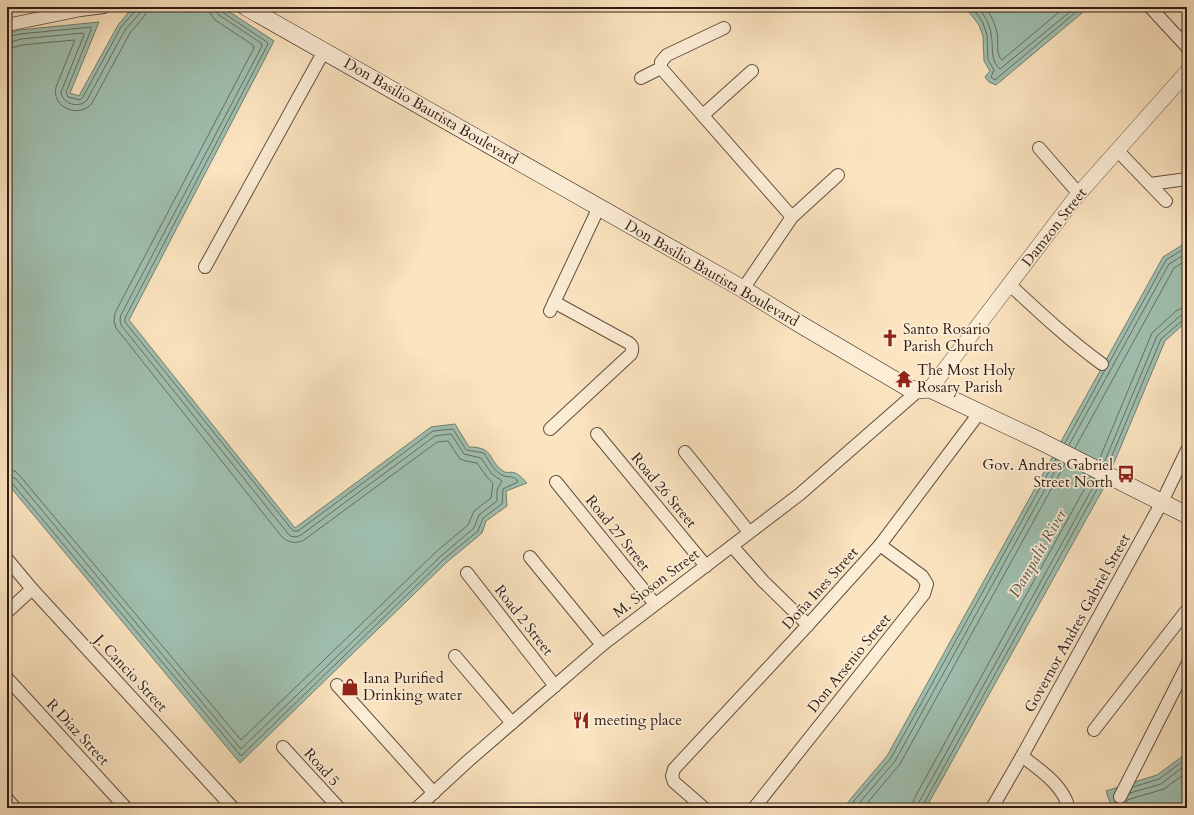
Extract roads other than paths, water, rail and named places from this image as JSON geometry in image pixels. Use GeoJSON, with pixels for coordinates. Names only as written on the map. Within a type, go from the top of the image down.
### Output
{"type":"FeatureCollection","features":[{"type":"Feature","properties":{"kind":"main road","name":"Don Basilio Bautista Boulevard"},"geometry":{"type":"LineString","coordinates":[[246,7],[743,289],[910,389],[925,390],[980,412],[1187,515]]}},
{"type":"Feature","properties":{"kind":"street"},"geometry":{"type":"LineString","coordinates":[[7,25],[80,10],[104,7]]}},
{"type":"Feature","properties":{"kind":"street"},"geometry":{"type":"LineString","coordinates":[[1150,7],[1187,47]]}},
{"type":"Feature","properties":{"kind":"street"},"geometry":{"type":"LineString","coordinates":[[724,28],[666,55],[661,62],[661,68],[792,217]]}},
{"type":"Feature","properties":{"kind":"street"},"geometry":{"type":"LineString","coordinates":[[205,267],[324,51]]}},
{"type":"Feature","properties":{"kind":"street"},"geometry":{"type":"LineString","coordinates":[[641,78],[661,68]]}},
{"type":"Feature","properties":{"kind":"street"},"geometry":{"type":"LineString","coordinates":[[703,115],[752,71]]}},
{"type":"Feature","properties":{"kind":"street","name":"Damzon Street"},"geometry":{"type":"LineString","coordinates":[[925,390],[1078,194],[1185,78]]}},
{"type":"Feature","properties":{"kind":"street"},"geometry":{"type":"LineString","coordinates":[[1039,148],[1078,194]]}},
{"type":"Feature","properties":{"kind":"street"},"geometry":{"type":"LineString","coordinates":[[1117,150],[1166,200]]}},
{"type":"Feature","properties":{"kind":"street"},"geometry":{"type":"LineString","coordinates":[[743,289],[792,217],[838,175]]}},
{"type":"Feature","properties":{"kind":"street"},"geometry":{"type":"LineString","coordinates":[[1150,184],[1187,179]]}},
{"type":"Feature","properties":{"kind":"street"},"geometry":{"type":"LineString","coordinates":[[550,429],[631,354],[632,350],[629,343],[552,306],[598,207]]}},
{"type":"Feature","properties":{"kind":"street"},"geometry":{"type":"LineString","coordinates":[[1009,284],[1073,342],[1102,364]]}},
{"type":"Feature","properties":{"kind":"street","name":"M. Sioson Street"},"geometry":{"type":"LineString","coordinates":[[417,808],[468,761],[602,645],[800,494],[925,390]]}},
{"type":"Feature","properties":{"kind":"street","name":"Doña Ines Street"},"geometry":{"type":"LineString","coordinates":[[704,808],[674,782],[672,776],[674,769],[880,545],[980,412]]}},
{"type":"Feature","properties":{"kind":"street","name":"Road 26 Street"},"geometry":{"type":"LineString","coordinates":[[597,434],[706,566]]}},
{"type":"Feature","properties":{"kind":"street","name":"Governor Andres Gabriel Street"},"geometry":{"type":"LineString","coordinates":[[992,808],[1162,502],[1187,450]]}},
{"type":"Feature","properties":{"kind":"street"},"geometry":{"type":"LineString","coordinates":[[685,452],[749,532]]}},
{"type":"Feature","properties":{"kind":"street","name":"Road 27 Street"},"geometry":{"type":"LineString","coordinates":[[556,482],[655,604]]}},
{"type":"Feature","properties":{"kind":"street","name":"Don Arsenio Street"},"geometry":{"type":"LineString","coordinates":[[754,808],[924,594],[927,584],[922,576],[880,545]]}},
{"type":"Feature","properties":{"kind":"street"},"geometry":{"type":"LineString","coordinates":[[732,546],[763,581],[808,625]]}},
{"type":"Feature","properties":{"kind":"street"},"geometry":{"type":"LineString","coordinates":[[530,557],[602,645]]}},
{"type":"Feature","properties":{"kind":"street","name":"J. Cancio Street"},"geometry":{"type":"LineString","coordinates":[[7,559],[233,808]]}},
{"type":"Feature","properties":{"kind":"street","name":"Road 2 Street"},"geometry":{"type":"LineString","coordinates":[[467,574],[555,686]]}},
{"type":"Feature","properties":{"kind":"street"},"geometry":{"type":"LineString","coordinates":[[7,612],[32,588]]}},
{"type":"Feature","properties":{"kind":"street"},"geometry":{"type":"LineString","coordinates":[[1094,730],[1187,610]]}},
{"type":"Feature","properties":{"kind":"street"},"geometry":{"type":"LineString","coordinates":[[455,656],[512,723]]}},
{"type":"Feature","properties":{"kind":"street"},"geometry":{"type":"LineString","coordinates":[[1120,797],[1187,665]]}},
{"type":"Feature","properties":{"kind":"street","name":"R Diaz Street"},"geometry":{"type":"LineString","coordinates":[[7,678],[126,808]]}},
{"type":"Feature","properties":{"kind":"street"},"geometry":{"type":"LineString","coordinates":[[337,685],[434,793]]}},
{"type":"Feature","properties":{"kind":"street","name":"Road 5"},"geometry":{"type":"LineString","coordinates":[[283,747],[338,808]]}},
{"type":"Feature","properties":{"kind":"street"},"geometry":{"type":"LineString","coordinates":[[1022,756],[1058,786],[1069,808]]}},
{"type":"Feature","properties":{"kind":"street"},"geometry":{"type":"LineString","coordinates":[[7,799],[15,808]]}},
{"type":"Feature","properties":{"kind":"water"},"geometry":{"type":"Polygon","coordinates":[[[133,7],[222,7],[274,41],[129,320],[295,528],[431,427],[455,424],[469,447],[483,449],[503,471],[517,474],[527,483],[506,491],[507,506],[486,521],[482,533],[447,562],[240,763],[7,483],[7,34],[19,30],[99,22],[70,93],[79,96],[118,25],[133,7]]]}},
{"type":"Feature","properties":{"kind":"water"},"geometry":{"type":"Polygon","coordinates":[[[959,7],[1080,7],[1082,13],[996,85],[989,82],[985,77],[990,71],[984,61],[983,36],[979,25],[969,12],[959,7]]]}},
{"type":"Feature","properties":{"kind":"water","name":"Dampalit River"},"geometry":{"type":"Polygon","coordinates":[[[1187,242],[1187,321],[1165,341],[1103,489],[926,808],[843,808],[887,756],[1163,257],[1187,242]]]}},
{"type":"Feature","properties":{"kind":"water"},"geometry":{"type":"Polygon","coordinates":[[[1187,753],[1187,808],[1112,808],[1106,791],[1157,775],[1187,753]]]}},
{"type":"Feature","properties":{"kind":"place","name":"Santo Rosario Parish Church"},"geometry":{"type":"Point","coordinates":[890,338]}},
{"type":"Feature","properties":{"kind":"place","name":"The Most Holy Rosary Parish"},"geometry":{"type":"Point","coordinates":[904,379]}},
{"type":"Feature","properties":{"kind":"place","name":"Gov. Andres Gabriel Street North"},"geometry":{"type":"Point","coordinates":[1126,474]}},
{"type":"Feature","properties":{"kind":"place","name":"Iana Purified Drinking water"},"geometry":{"type":"Point","coordinates":[350,687]}},
{"type":"Feature","properties":{"kind":"place","name":"meeting place"},"geometry":{"type":"Point","coordinates":[581,720]}}]}
